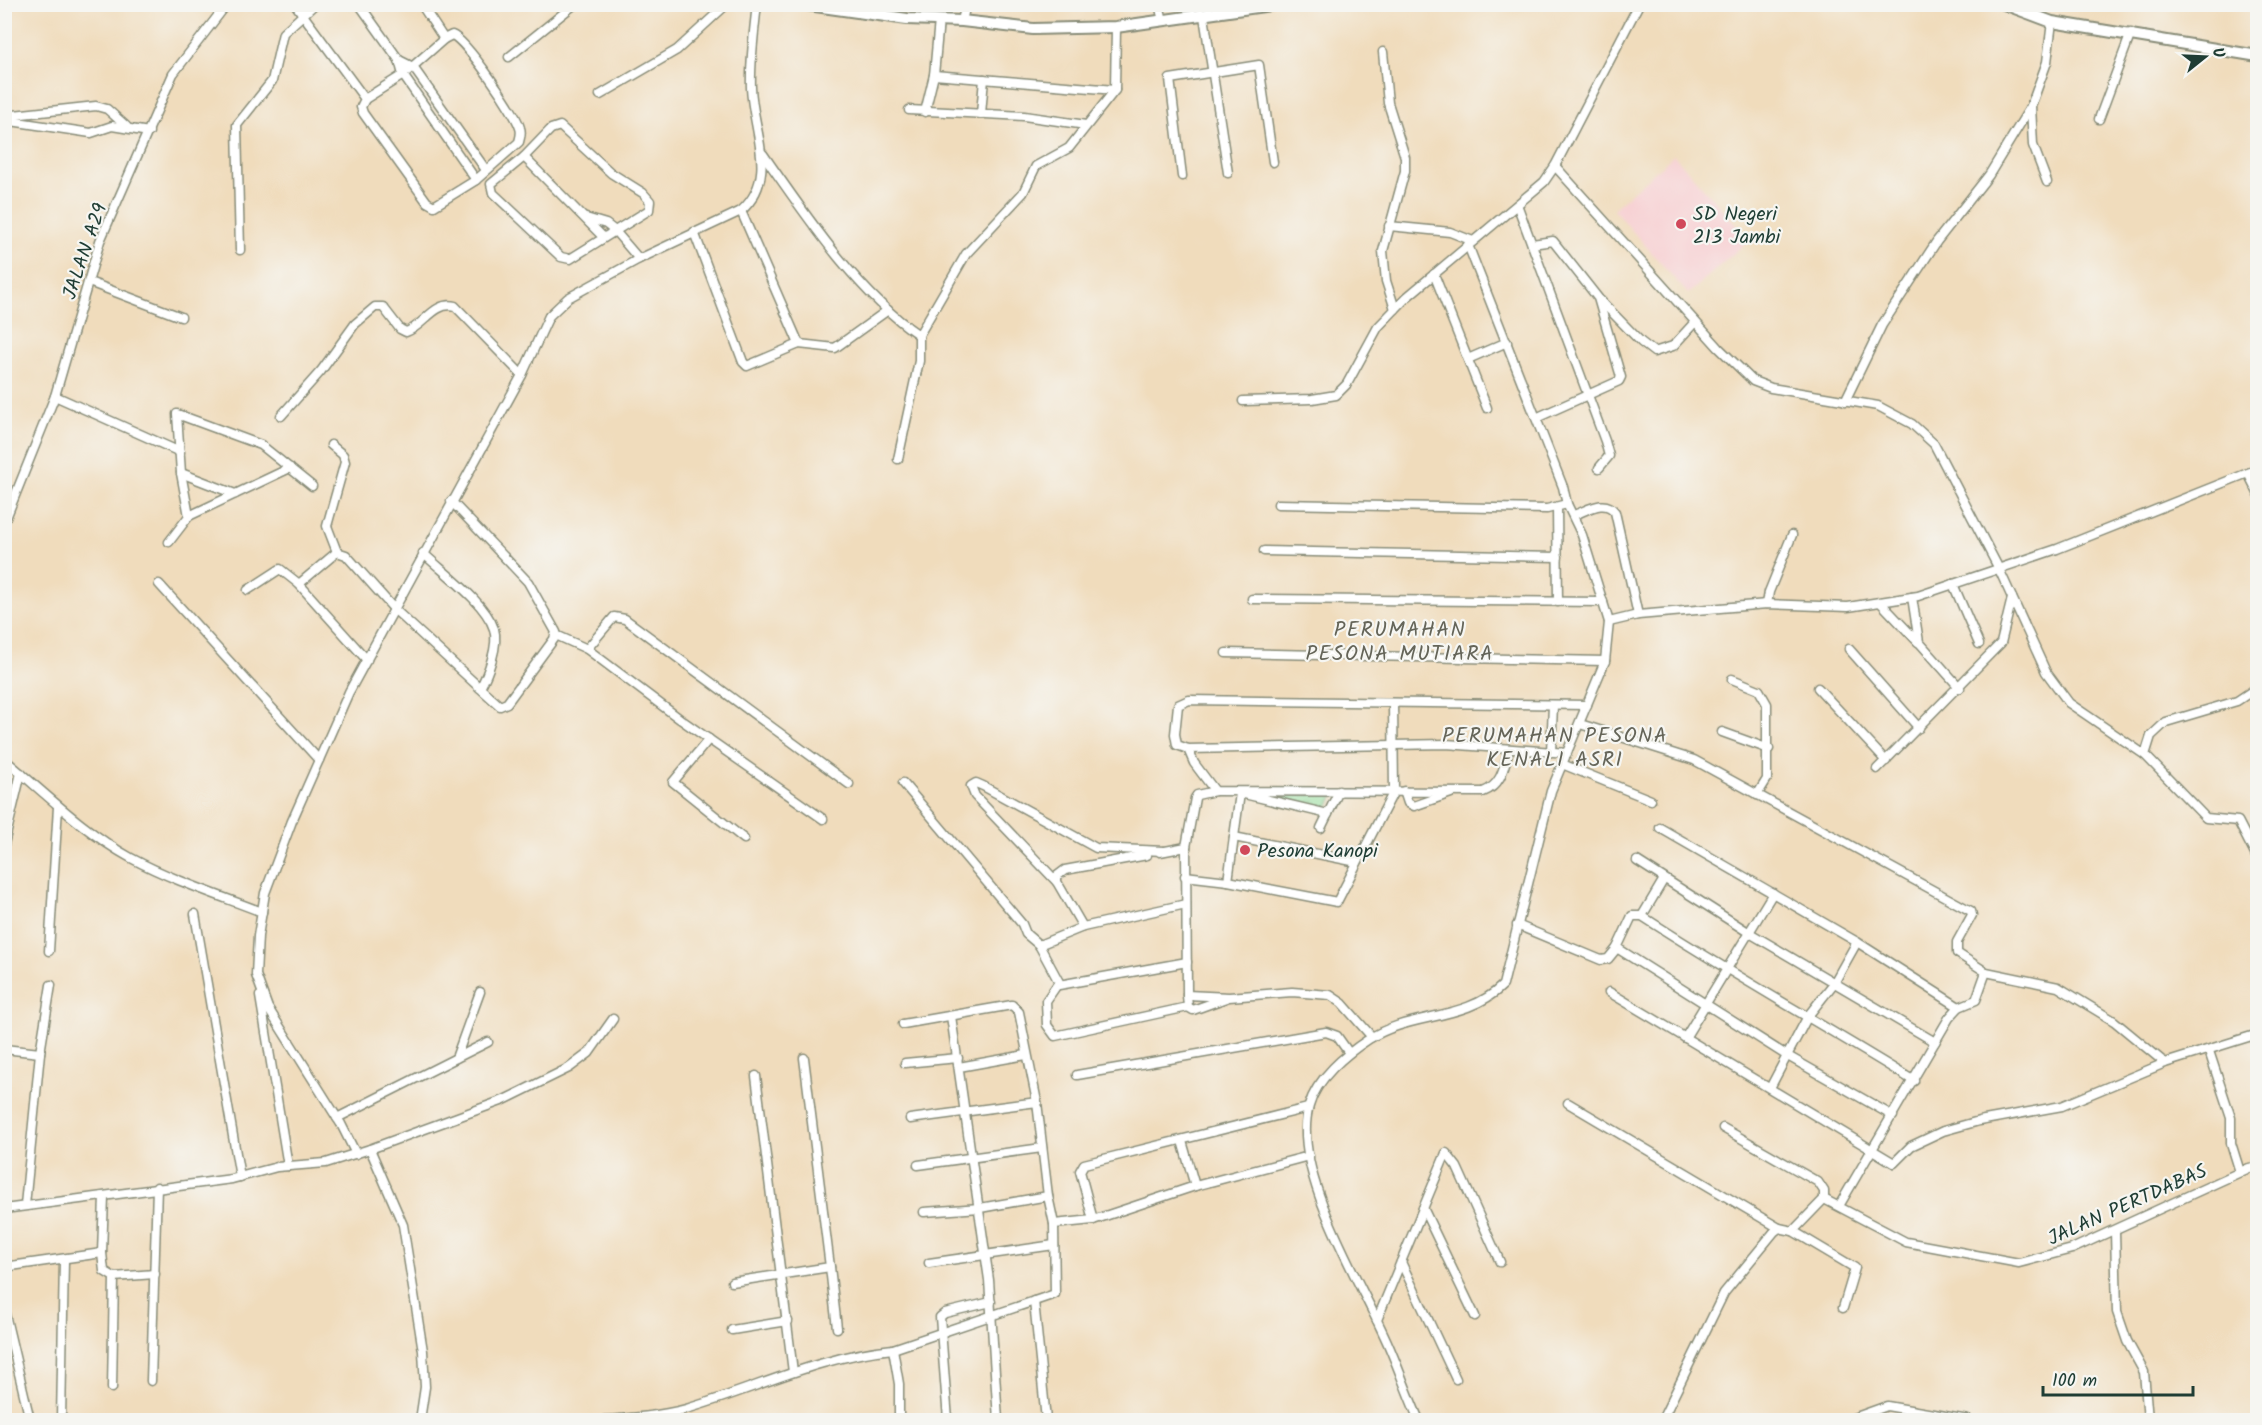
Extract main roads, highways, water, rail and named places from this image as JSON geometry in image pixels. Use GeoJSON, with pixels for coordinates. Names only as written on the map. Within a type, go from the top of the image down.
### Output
{"type":"FeatureCollection","features":[{"type":"Feature","properties":{"kind":"place","name":"SD Negeri 213 Jambi"},"geometry":{"type":"Point","coordinates":[1681,224]}},
{"type":"Feature","properties":{"kind":"place","name":"Pesona Kanopi"},"geometry":{"type":"Point","coordinates":[1245,850]}},
{"type":"Feature","properties":{"kind":"district","name":"PERUMAHAN PESONA MUTIARA"},"geometry":{"type":"Point","coordinates":[1400,641]}},
{"type":"Feature","properties":{"kind":"district","name":"PERUMAHAN PESONA KENALI ASRI"},"geometry":{"type":"Point","coordinates":[1555,747]}}]}
